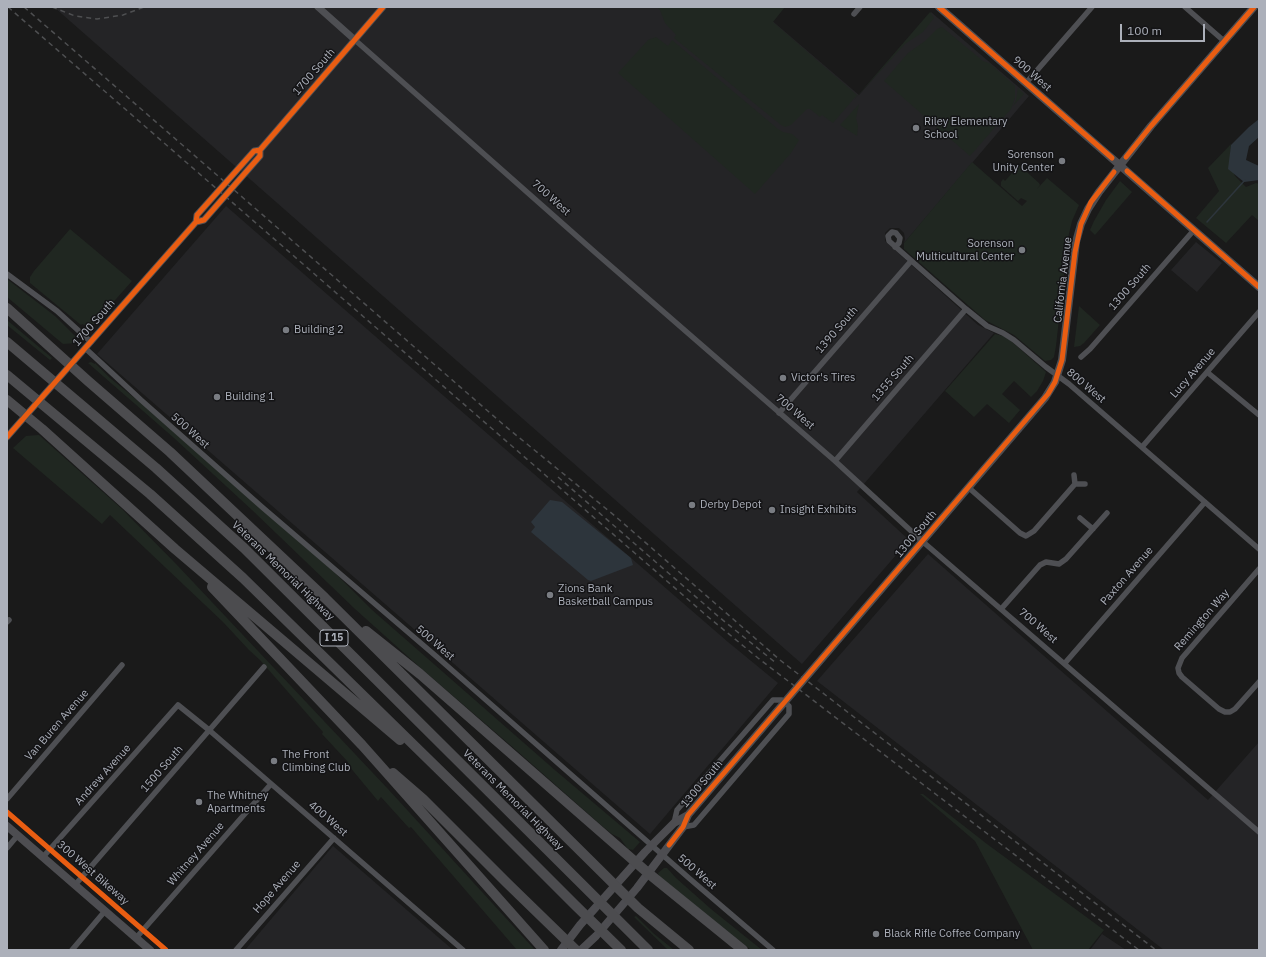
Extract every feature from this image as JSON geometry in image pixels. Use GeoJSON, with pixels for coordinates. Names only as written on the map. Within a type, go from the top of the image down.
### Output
{"type":"FeatureCollection","features":[{"type":"Feature","properties":{"kind":"highway"},"geometry":{"type":"LineString","coordinates":[[7,308],[170,452],[325,598],[638,908],[689,950]]}},
{"type":"Feature","properties":{"kind":"highway"},"geometry":{"type":"LineString","coordinates":[[7,314],[60,356]]}},
{"type":"Feature","properties":{"kind":"highway","name":"Veterans Memorial Highway"},"geometry":{"type":"LineString","coordinates":[[7,342],[156,468],[244,548],[587,891],[648,950]]}},
{"type":"Feature","properties":{"kind":"highway","name":"I 15"},"geometry":{"type":"LineString","coordinates":[[7,375],[150,494],[243,578],[621,950]]}},
{"type":"Feature","properties":{"kind":"highway"},"geometry":{"type":"LineString","coordinates":[[11,403],[175,548],[474,804]]}},
{"type":"Feature","properties":{"kind":"highway"},"geometry":{"type":"LineString","coordinates":[[175,548],[362,745],[544,950]]}},
{"type":"Feature","properties":{"kind":"highway"},"geometry":{"type":"LineString","coordinates":[[325,598],[420,674],[635,862],[743,950]]}},
{"type":"Feature","properties":{"kind":"highway"},"geometry":{"type":"LineString","coordinates":[[362,745],[423,799],[576,950]]}},
{"type":"Feature","properties":{"kind":"highway"},"geometry":{"type":"LineString","coordinates":[[676,939],[694,950]]}},
{"type":"Feature","properties":{"kind":"main road","name":"900 West"},"geometry":{"type":"LineString","coordinates":[[938,7],[1259,287]]}},
{"type":"Feature","properties":{"kind":"main road","name":"California Avenue"},"geometry":{"type":"LineString","coordinates":[[1058,375],[1064,346],[1075,252],[1084,216],[1092,202],[1151,126],[1254,7]]}},
{"type":"Feature","properties":{"kind":"main road","name":"1300 South"},"geometry":{"type":"LineString","coordinates":[[581,950],[596,936],[648,873],[683,827],[688,815],[708,791],[1042,402],[1051,390],[1058,375]]}},
{"type":"Feature","properties":{"kind":"main road","name":"1300 South"},"geometry":{"type":"LineString","coordinates":[[561,950],[567,941],[635,862],[674,822],[688,815]]}},
{"type":"Feature","properties":{"kind":"main road"},"geometry":{"type":"LineString","coordinates":[[7,826],[150,950]]}},
{"type":"Feature","properties":{"kind":"street","name":"700 West"},"geometry":{"type":"LineString","coordinates":[[318,7],[834,461],[922,541],[1002,608],[1259,832]]}},
{"type":"Feature","properties":{"kind":"street","name":"1700 South"},"geometry":{"type":"LineString","coordinates":[[7,437],[196,222],[198,215],[254,151],[260,150],[383,7]]}},
{"type":"Feature","properties":{"kind":"street"},"geometry":{"type":"LineString","coordinates":[[854,14],[860,7]]}},
{"type":"Feature","properties":{"kind":"street"},"geometry":{"type":"LineString","coordinates":[[1026,83],[1092,7]]}},
{"type":"Feature","properties":{"kind":"street"},"geometry":{"type":"LineString","coordinates":[[1184,7],[1224,42]]}},
{"type":"Feature","properties":{"kind":"street","name":"1300 South"},"geometry":{"type":"LineString","coordinates":[[1081,357],[1090,349],[1194,230]]}},
{"type":"Feature","properties":{"kind":"street","name":"800 West"},"geometry":{"type":"LineString","coordinates":[[895,247],[987,326],[1014,340],[1058,375],[1259,549]]}},
{"type":"Feature","properties":{"kind":"street","name":"1390 South"},"geometry":{"type":"LineString","coordinates":[[779,413],[911,260]]}},
{"type":"Feature","properties":{"kind":"street"},"geometry":{"type":"LineString","coordinates":[[7,274],[56,311],[91,342]]}},
{"type":"Feature","properties":{"kind":"street","name":"1355 South"},"geometry":{"type":"LineString","coordinates":[[834,461],[966,309]]}},
{"type":"Feature","properties":{"kind":"street","name":"Lucy Avenue"},"geometry":{"type":"LineString","coordinates":[[1142,447],[1259,312]]}},
{"type":"Feature","properties":{"kind":"street","name":"500 West"},"geometry":{"type":"LineString","coordinates":[[85,348],[136,396],[256,502],[437,657],[773,950]]}},
{"type":"Feature","properties":{"kind":"street"},"geometry":{"type":"LineString","coordinates":[[1207,372],[1259,415]]}},
{"type":"Feature","properties":{"kind":"street"},"geometry":{"type":"LineString","coordinates":[[968,487],[1020,533],[1026,536],[1034,531],[1075,484],[1074,475]]}},
{"type":"Feature","properties":{"kind":"street"},"geometry":{"type":"LineString","coordinates":[[1075,484],[1085,484]]}},
{"type":"Feature","properties":{"kind":"street","name":"Paxton Avenue"},"geometry":{"type":"LineString","coordinates":[[1065,663],[1205,502]]}},
{"type":"Feature","properties":{"kind":"street"},"geometry":{"type":"LineString","coordinates":[[1002,608],[1040,565],[1046,562],[1059,564],[1064,561],[1107,513]]}},
{"type":"Feature","properties":{"kind":"street"},"geometry":{"type":"LineString","coordinates":[[1080,518],[1093,529]]}},
{"type":"Feature","properties":{"kind":"street","name":"Remington Way"},"geometry":{"type":"LineString","coordinates":[[1259,569],[1182,658],[1179,665],[1179,673],[1182,677],[1225,712],[1230,712],[1237,707],[1259,682]]}},
{"type":"Feature","properties":{"kind":"street","name":"Van Buren Avenue"},"geometry":{"type":"LineString","coordinates":[[7,799],[122,665]]}},
{"type":"Feature","properties":{"kind":"street","name":"1500 South"},"geometry":{"type":"LineString","coordinates":[[75,885],[264,667]]}},
{"type":"Feature","properties":{"kind":"street","name":"1300 South"},"geometry":{"type":"LineString","coordinates":[[674,822],[677,810],[773,700],[782,700],[789,706],[789,714],[694,825],[683,827]]}},
{"type":"Feature","properties":{"kind":"street","name":"400 West"},"geometry":{"type":"LineString","coordinates":[[178,705],[209,730],[463,950]]}},
{"type":"Feature","properties":{"kind":"street","name":"Andrew Avenue"},"geometry":{"type":"LineString","coordinates":[[43,857],[178,705]]}},
{"type":"Feature","properties":{"kind":"street","name":"Whitney Avenue"},"geometry":{"type":"LineString","coordinates":[[136,938],[271,784]]}},
{"type":"Feature","properties":{"kind":"street"},"geometry":{"type":"LineString","coordinates":[[7,848],[18,835]]}},
{"type":"Feature","properties":{"kind":"street","name":"Hope Avenue"},"geometry":{"type":"LineString","coordinates":[[236,950],[334,838]]}},
{"type":"Feature","properties":{"kind":"street"},"geometry":{"type":"LineString","coordinates":[[72,950],[105,911]]}},
{"type":"Feature","properties":{"kind":"shaded area"},"geometry":{"type":"Polygon","coordinates":[[[54,7],[756,7],[859,95],[931,12],[1029,96],[904,243],[904,233],[899,228],[890,228],[885,233],[885,241],[978,325],[994,333],[857,492],[909,540],[802,664],[54,7]]]}},
{"type":"Feature","properties":{"kind":"shaded area"},"geometry":{"type":"Polygon","coordinates":[[[657,7],[785,7],[773,22],[857,95],[833,123],[822,115],[820,117],[810,109],[807,109],[791,125],[785,127],[674,38],[676,35],[665,23],[660,10],[657,7]]]}},
{"type":"Feature","properties":{"kind":"shaded area"},"geometry":{"type":"Polygon","coordinates":[[[930,12],[934,18],[923,32],[905,44],[853,101],[930,12]]]}},
{"type":"Feature","properties":{"kind":"shaded area"},"geometry":{"type":"Polygon","coordinates":[[[942,27],[983,61],[989,63],[1015,86],[1015,98],[1011,109],[970,156],[884,81],[908,53],[925,41],[937,29],[942,27]]]}},
{"type":"Feature","properties":{"kind":"shaded area"},"geometry":{"type":"Polygon","coordinates":[[[656,37],[668,46],[672,40],[778,129],[792,134],[799,140],[791,153],[755,194],[618,73],[648,40],[656,37]]]}},
{"type":"Feature","properties":{"kind":"shaded area"},"geometry":{"type":"Polygon","coordinates":[[[1018,88],[1024,94],[1013,106],[1016,100],[1018,88]]]}},
{"type":"Feature","properties":{"kind":"shaded area"},"geometry":{"type":"Polygon","coordinates":[[[859,104],[856,118],[858,126],[857,136],[840,125],[859,104]]]}},
{"type":"Feature","properties":{"kind":"shaded area"},"geometry":{"type":"Polygon","coordinates":[[[1259,119],[1259,137],[1249,146],[1246,160],[1259,166],[1259,180],[1244,182],[1228,169],[1231,145],[1259,119]]]}},
{"type":"Feature","properties":{"kind":"shaded area"},"geometry":{"type":"Polygon","coordinates":[[[1231,144],[1230,165],[1235,176],[1246,187],[1256,183],[1259,184],[1259,221],[1252,215],[1226,243],[1196,218],[1219,191],[1208,168],[1231,144]]]}},
{"type":"Feature","properties":{"kind":"shaded area"},"geometry":{"type":"Polygon","coordinates":[[[972,162],[1022,206],[1027,201],[1021,198],[1018,201],[1001,186],[1003,179],[1005,181],[1019,165],[1039,183],[1040,185],[1037,189],[1047,178],[1079,205],[1072,221],[1068,238],[1056,346],[1054,357],[1051,360],[1045,361],[1014,335],[985,320],[904,249],[904,243],[972,162]]]}},
{"type":"Feature","properties":{"kind":"shaded area"},"geometry":{"type":"Polygon","coordinates":[[[1120,181],[1132,192],[1095,235],[1090,230],[1094,221],[1106,200],[1120,181]]]}},
{"type":"Feature","properties":{"kind":"shaded area"},"geometry":{"type":"Polygon","coordinates":[[[226,206],[728,642],[778,683],[650,834],[97,354],[226,206]]]}},
{"type":"Feature","properties":{"kind":"shaded area"},"geometry":{"type":"Polygon","coordinates":[[[70,229],[132,281],[93,325],[89,327],[82,324],[81,325],[30,283],[30,277],[34,271],[70,229]]]}},
{"type":"Feature","properties":{"kind":"shaded area"},"geometry":{"type":"Polygon","coordinates":[[[1196,242],[1222,263],[1197,292],[1171,270],[1196,242]]]}},
{"type":"Feature","properties":{"kind":"shaded area"},"geometry":{"type":"Polygon","coordinates":[[[7,279],[55,316],[75,336],[77,343],[63,344],[7,297],[7,279]]]}},
{"type":"Feature","properties":{"kind":"shaded area"},"geometry":{"type":"Polygon","coordinates":[[[1079,306],[1100,325],[1084,343],[1080,346],[1074,347],[1079,306]]]}},
{"type":"Feature","properties":{"kind":"shaded area"},"geometry":{"type":"Polygon","coordinates":[[[7,320],[52,358],[50,360],[7,325],[7,320]]]}},
{"type":"Feature","properties":{"kind":"shaded area"},"geometry":{"type":"Polygon","coordinates":[[[995,334],[1003,336],[1011,341],[1046,372],[1037,391],[1031,397],[1014,381],[1002,394],[1020,410],[1009,423],[987,404],[974,417],[945,391],[995,334]]]}},
{"type":"Feature","properties":{"kind":"shaded area"},"geometry":{"type":"Polygon","coordinates":[[[88,363],[95,363],[110,378],[334,572],[371,609],[556,771],[640,842],[633,850],[628,849],[620,838],[612,834],[601,825],[355,609],[252,510],[174,438],[88,363]]]}},
{"type":"Feature","properties":{"kind":"shaded area"},"geometry":{"type":"Polygon","coordinates":[[[39,435],[122,509],[178,566],[388,789],[535,950],[517,950],[411,827],[409,828],[381,797],[378,801],[349,766],[348,762],[322,734],[323,732],[260,660],[223,622],[110,515],[102,524],[13,448],[26,436],[39,435]]]}},
{"type":"Feature","properties":{"kind":"shaded area"},"geometry":{"type":"Polygon","coordinates":[[[550,500],[562,502],[631,558],[633,565],[591,581],[588,580],[531,532],[535,527],[531,522],[550,500]]]}},
{"type":"Feature","properties":{"kind":"shaded area"},"geometry":{"type":"Polygon","coordinates":[[[928,554],[1208,800],[1259,742],[1259,950],[1164,950],[817,681],[928,554]]]}},
{"type":"Feature","properties":{"kind":"shaded area"},"geometry":{"type":"Polygon","coordinates":[[[920,794],[923,794],[987,844],[1104,930],[1088,950],[1033,950],[975,841],[920,794]]]}},
{"type":"Feature","properties":{"kind":"shaded area"},"geometry":{"type":"Polygon","coordinates":[[[333,846],[453,950],[245,950],[333,846]]]}},
{"type":"Feature","properties":{"kind":"shaded area"},"geometry":{"type":"Polygon","coordinates":[[[664,868],[667,868],[711,909],[762,950],[751,950],[659,876],[658,873],[664,868]]]}},
{"type":"Feature","properties":{"kind":"shaded area"},"geometry":{"type":"Polygon","coordinates":[[[636,916],[653,933],[674,950],[668,950],[634,917],[636,916]]]}},
{"type":"Feature","properties":{"kind":"shaded area"},"geometry":{"type":"Polygon","coordinates":[[[1102,934],[1126,950],[1090,950],[1102,934]]]}},
{"type":"Feature","properties":{"kind":"waterway"},"geometry":{"type":"LineString","coordinates":[[1207,222],[1245,180]]}},
{"type":"Feature","properties":{"kind":"railway"},"geometry":{"type":"LineString","coordinates":[[8,7],[707,616],[758,658],[1139,950]]}},
{"type":"Feature","properties":{"kind":"railway"},"geometry":{"type":"LineString","coordinates":[[24,7],[505,426],[615,516],[780,660],[1156,950]]}},
{"type":"Feature","properties":{"kind":"railway"},"geometry":{"type":"LineString","coordinates":[[52,7],[75,16],[97,19],[123,15],[144,7]]}},
{"type":"Feature","properties":{"kind":"railway"},"geometry":{"type":"LineString","coordinates":[[558,477],[719,617],[776,663]]}},
{"type":"Feature","properties":{"kind":"cycle path"},"geometry":{"type":"LineString","coordinates":[[196,222],[204,220],[260,156],[260,150],[383,7]]}},
{"type":"Feature","properties":{"kind":"cycle path"},"geometry":{"type":"LineString","coordinates":[[939,7],[1112,158]]}},
{"type":"Feature","properties":{"kind":"cycle path"},"geometry":{"type":"LineString","coordinates":[[1126,157],[1254,7]]}},
{"type":"Feature","properties":{"kind":"cycle path"},"geometry":{"type":"LineString","coordinates":[[7,437],[196,222],[197,215],[254,151],[260,150]]}},
{"type":"Feature","properties":{"kind":"cycle path"},"geometry":{"type":"LineString","coordinates":[[1127,171],[1259,287]]}},
{"type":"Feature","properties":{"kind":"cycle path"},"geometry":{"type":"LineString","coordinates":[[669,845],[683,827],[688,815],[1048,394],[1055,382],[1062,360],[1075,252],[1081,224],[1091,202],[1114,172]]}},
{"type":"Feature","properties":{"kind":"cycle path","name":"300 West Bikeway"},"geometry":{"type":"LineString","coordinates":[[7,812],[166,950]]}},
{"type":"Feature","properties":{"kind":"place","name":"Riley Elementary School"},"geometry":{"type":"Point","coordinates":[916,128]}},
{"type":"Feature","properties":{"kind":"place","name":"Sorenson Unity Center"},"geometry":{"type":"Point","coordinates":[1062,161]}},
{"type":"Feature","properties":{"kind":"place","name":"Sorenson Multicultural Center"},"geometry":{"type":"Point","coordinates":[1022,250]}},
{"type":"Feature","properties":{"kind":"place","name":"Building 2"},"geometry":{"type":"Point","coordinates":[286,330]}},
{"type":"Feature","properties":{"kind":"place","name":"Victor's Tires"},"geometry":{"type":"Point","coordinates":[783,378]}},
{"type":"Feature","properties":{"kind":"place","name":"Building 1"},"geometry":{"type":"Point","coordinates":[217,397]}},
{"type":"Feature","properties":{"kind":"place","name":"Derby Depot"},"geometry":{"type":"Point","coordinates":[692,505]}},
{"type":"Feature","properties":{"kind":"place","name":"Insight Exhibits"},"geometry":{"type":"Point","coordinates":[772,510]}},
{"type":"Feature","properties":{"kind":"place","name":"Zions Bank Basketball Campus"},"geometry":{"type":"Point","coordinates":[550,595]}},
{"type":"Feature","properties":{"kind":"place","name":"The Front Climbing Club"},"geometry":{"type":"Point","coordinates":[274,761]}},
{"type":"Feature","properties":{"kind":"place","name":"The Whitney Apartments"},"geometry":{"type":"Point","coordinates":[199,802]}},
{"type":"Feature","properties":{"kind":"place","name":"Black Rifle Coffee Company"},"geometry":{"type":"Point","coordinates":[876,934]}}]}
